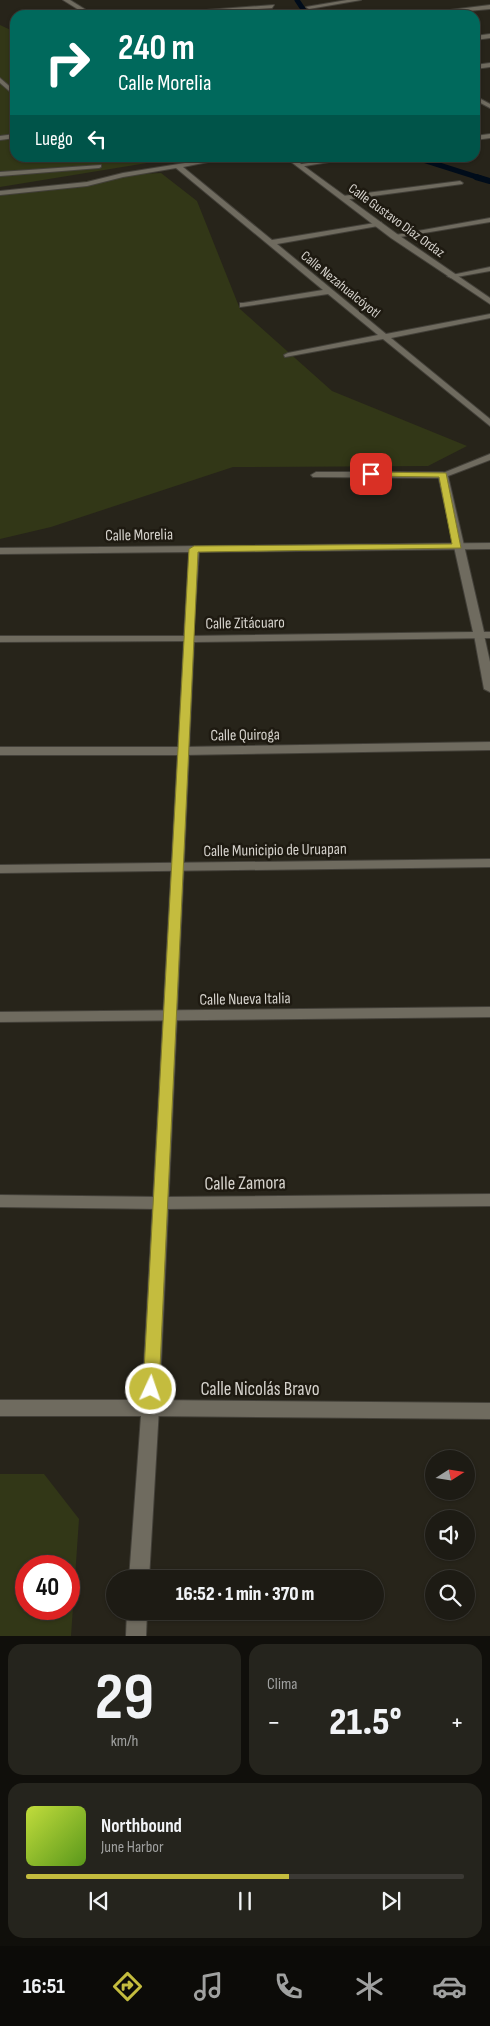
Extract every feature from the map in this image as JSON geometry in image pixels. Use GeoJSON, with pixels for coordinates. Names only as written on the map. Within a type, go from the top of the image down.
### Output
{"type":"FeatureCollection","features":[{"type":"Feature","properties":{"kind":"street"},"geometry":{"type":"LineString","coordinates":[[66,0],[83,10]]}},
{"type":"Feature","properties":{"kind":"street"},"geometry":{"type":"LineString","coordinates":[[309,7],[358,0]]}},
{"type":"Feature","properties":{"kind":"street"},"geometry":{"type":"LineString","coordinates":[[486,0],[490,2]]}},
{"type":"Feature","properties":{"kind":"street"},"geometry":{"type":"LineString","coordinates":[[225,10],[272,6]]}},
{"type":"Feature","properties":{"kind":"street"},"geometry":{"type":"LineString","coordinates":[[466,10],[490,7]]}},
{"type":"Feature","properties":{"kind":"street"},"geometry":{"type":"LineString","coordinates":[[0,80],[10,89]]}},
{"type":"Feature","properties":{"kind":"street"},"geometry":{"type":"LineString","coordinates":[[94,162],[99,166],[123,175]]}},
{"type":"Feature","properties":{"kind":"street"},"geometry":{"type":"LineString","coordinates":[[0,193],[87,184],[123,175],[197,162]]}},
{"type":"Feature","properties":{"kind":"street","name":"Calle Gustavo Díaz Ordaz"},"geometry":{"type":"LineString","coordinates":[[295,162],[394,236],[490,302]]}},
{"type":"Feature","properties":{"kind":"street"},"geometry":{"type":"LineString","coordinates":[[299,165],[321,162]]}},
{"type":"Feature","properties":{"kind":"street","name":"Calle Nezahualcóyotl"},"geometry":{"type":"LineString","coordinates":[[176,165],[490,422]]}},
{"type":"Feature","properties":{"kind":"street"},"geometry":{"type":"LineString","coordinates":[[0,174],[99,166]]}},
{"type":"Feature","properties":{"kind":"street"},"geometry":{"type":"LineString","coordinates":[[343,198],[460,183]]}},
{"type":"Feature","properties":{"kind":"street"},"geometry":{"type":"LineString","coordinates":[[394,236],[490,220]]}},
{"type":"Feature","properties":{"kind":"street"},"geometry":{"type":"LineString","coordinates":[[270,243],[378,224]]}},
{"type":"Feature","properties":{"kind":"street"},"geometry":{"type":"LineString","coordinates":[[452,276],[490,269]]}},
{"type":"Feature","properties":{"kind":"street"},"geometry":{"type":"LineString","coordinates":[[243,305],[329,291]]}},
{"type":"Feature","properties":{"kind":"street"},"geometry":{"type":"LineString","coordinates":[[288,355],[490,316]]}},
{"type":"Feature","properties":{"kind":"street"},"geometry":{"type":"LineString","coordinates":[[316,474],[443,474],[490,457]]}},
{"type":"Feature","properties":{"kind":"street"},"geometry":{"type":"LineString","coordinates":[[443,474],[457,546],[484,635],[490,689]]}},
{"type":"Feature","properties":{"kind":"street","name":"Calle Morelia"},"geometry":{"type":"LineString","coordinates":[[0,551],[490,546]]}},
{"type":"Feature","properties":{"kind":"street"},"geometry":{"type":"LineString","coordinates":[[140,1570],[161,1203],[194,549]]}},
{"type":"Feature","properties":{"kind":"street","name":"Calle Zitácuaro"},"geometry":{"type":"LineString","coordinates":[[0,639],[189,639],[484,635]]}},
{"type":"Feature","properties":{"kind":"street","name":"Calle Quiroga"},"geometry":{"type":"LineString","coordinates":[[0,751],[183,751],[490,746]]}},
{"type":"Feature","properties":{"kind":"street","name":"Calle Municipio de Uruapan"},"geometry":{"type":"LineString","coordinates":[[0,869],[490,863]]}},
{"type":"Feature","properties":{"kind":"street","name":"Calle Nueva Italia"},"geometry":{"type":"LineString","coordinates":[[0,1017],[490,1012]]}},
{"type":"Feature","properties":{"kind":"street","name":"Calle Zamora"},"geometry":{"type":"LineString","coordinates":[[0,1201],[161,1203],[490,1200]]}},
{"type":"Feature","properties":{"kind":"street","name":"Calle Nicolás Bravo"},"geometry":{"type":"LineString","coordinates":[[0,1408],[490,1411]]}},
{"type":"Feature","properties":{"kind":"street"},"geometry":{"type":"LineString","coordinates":[[136,1636],[137,1620]]}},
{"type":"Feature","properties":{"kind":"green space"},"geometry":{"type":"Polygon","coordinates":[[[0,25],[10,30],[10,162],[147,163],[0,187],[0,25]]]}},
{"type":"Feature","properties":{"kind":"green space"},"geometry":{"type":"Polygon","coordinates":[[[161,173],[197,201],[240,309],[332,391],[467,446],[428,466],[233,467],[51,527],[0,539],[0,195],[123,175],[161,173]]]}},
{"type":"Feature","properties":{"kind":"green space"},"geometry":{"type":"Polygon","coordinates":[[[0,1474],[44,1474],[79,1519],[77,1555],[15,1555],[15,1620],[72,1620],[71,1636],[0,1636],[0,1474]]]}},
{"type":"Feature","properties":{"kind":"waterway"},"geometry":{"type":"LineString","coordinates":[[297,0],[304,10]]}},
{"type":"Feature","properties":{"kind":"waterway"},"geometry":{"type":"LineString","coordinates":[[430,162],[480,178]]}},
{"type":"Feature","properties":{"kind":"waterway"},"geometry":{"type":"LineString","coordinates":[[476,177],[490,181]]}},
{"type":"Feature","properties":{"kind":"route"},"geometry":{"type":"LineString","coordinates":[[151,1389],[194,549],[457,546],[443,474],[371,474]]}}]}
